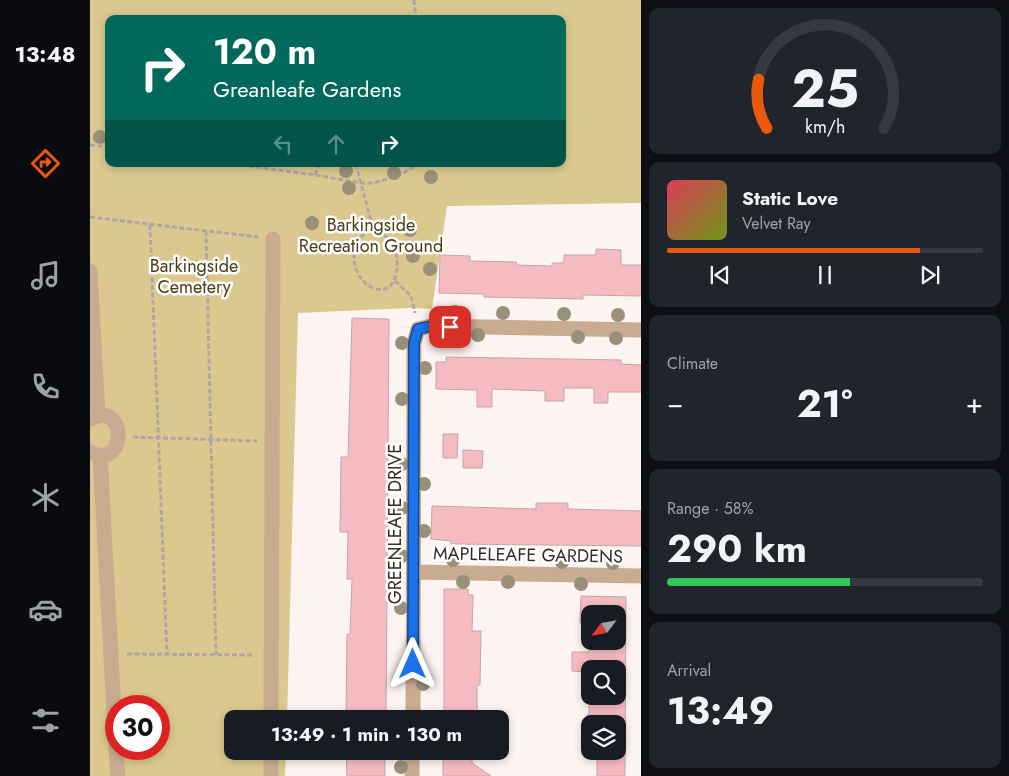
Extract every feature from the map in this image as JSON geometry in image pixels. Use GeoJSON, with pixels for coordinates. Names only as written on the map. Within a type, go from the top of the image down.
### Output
{"type":"FeatureCollection","features":[{"type":"Feature","properties":{"kind":"street"},"geometry":{"type":"LineString","coordinates":[[271,710],[273,238]]}},
{"type":"Feature","properties":{"kind":"street"},"geometry":{"type":"LineString","coordinates":[[90,270],[94,418],[104,416],[116,424],[120,436],[116,447],[106,454],[95,454],[113,695]]}},
{"type":"Feature","properties":{"kind":"street","name":"GREENLEAFE DRIVE"},"geometry":{"type":"LineString","coordinates":[[413,710],[414,343],[418,329],[431,326],[641,330]]}},
{"type":"Feature","properties":{"kind":"street","name":"MAPLELEAFE GARDENS"},"geometry":{"type":"LineString","coordinates":[[414,572],[641,576]]}},
{"type":"Feature","properties":{"kind":"street"},"geometry":{"type":"LineString","coordinates":[[117,760],[118,776]]}},
{"type":"Feature","properties":{"kind":"street"},"geometry":{"type":"LineString","coordinates":[[271,760],[271,776]]}},
{"type":"Feature","properties":{"kind":"street"},"geometry":{"type":"LineString","coordinates":[[412,760],[412,776]]}},
{"type":"Feature","properties":{"kind":"path"},"geometry":{"type":"LineString","coordinates":[[414,0],[416,15]]}},
{"type":"Feature","properties":{"kind":"path"},"geometry":{"type":"LineString","coordinates":[[90,145],[105,147]]}},
{"type":"Feature","properties":{"kind":"path"},"geometry":{"type":"LineString","coordinates":[[258,167],[315,174],[362,183],[374,183],[400,175],[413,167]]}},
{"type":"Feature","properties":{"kind":"path"},"geometry":{"type":"LineString","coordinates":[[315,174],[318,167]]}},
{"type":"Feature","properties":{"kind":"path"},"geometry":{"type":"LineString","coordinates":[[357,167],[372,224],[393,243],[396,254],[398,265],[395,281],[390,287],[381,290],[372,289],[364,284],[358,276],[354,264],[354,253],[358,242],[372,224]]}},
{"type":"Feature","properties":{"kind":"path"},"geometry":{"type":"LineString","coordinates":[[90,218],[273,238]]}},
{"type":"Feature","properties":{"kind":"path"},"geometry":{"type":"LineString","coordinates":[[150,225],[167,654]]}},
{"type":"Feature","properties":{"kind":"path"},"geometry":{"type":"LineString","coordinates":[[206,231],[216,655]]}},
{"type":"Feature","properties":{"kind":"path"},"geometry":{"type":"LineString","coordinates":[[395,281],[411,296]]}},
{"type":"Feature","properties":{"kind":"path"},"geometry":{"type":"LineString","coordinates":[[120,436],[272,441]]}},
{"type":"Feature","properties":{"kind":"path"},"geometry":{"type":"LineString","coordinates":[[111,654],[271,656]]}},
{"type":"Feature","properties":{"kind":"green space","name":"Barkingside Cemetery"},"geometry":{"type":"Polygon","coordinates":[[[90,0],[641,0],[641,203],[447,206],[432,309],[410,308],[298,313],[287,710],[224,710],[224,760],[286,760],[285,776],[90,776],[90,0]]]}},
{"type":"Feature","properties":{"kind":"building"},"geometry":{"type":"Polygon","coordinates":[[[596,249],[621,250],[621,265],[641,265],[641,296],[583,295],[583,299],[484,297],[484,294],[439,293],[440,255],[470,256],[470,261],[516,262],[517,265],[552,266],[552,263],[564,263],[564,255],[596,255],[596,249]]]}},
{"type":"Feature","properties":{"kind":"building"},"geometry":{"type":"Polygon","coordinates":[[[352,318],[389,319],[386,710],[346,710],[347,634],[350,634],[352,579],[347,579],[348,532],[340,532],[341,457],[348,457],[352,318]]]}},
{"type":"Feature","properties":{"kind":"building"},"geometry":{"type":"Polygon","coordinates":[[[446,357],[621,360],[621,364],[641,365],[641,392],[608,392],[608,403],[594,403],[594,388],[564,388],[564,401],[545,401],[545,391],[492,389],[492,407],[477,407],[477,390],[436,389],[436,362],[446,362],[446,357]]]}},
{"type":"Feature","properties":{"kind":"building"},"geometry":{"type":"Polygon","coordinates":[[[443,434],[458,434],[457,458],[443,458],[443,434]]]}},
{"type":"Feature","properties":{"kind":"building"},"geometry":{"type":"Polygon","coordinates":[[[463,450],[483,451],[482,468],[463,468],[463,450]]]}},
{"type":"Feature","properties":{"kind":"building"},"geometry":{"type":"Polygon","coordinates":[[[536,503],[568,503],[568,509],[641,511],[641,546],[451,544],[451,541],[431,539],[432,506],[536,509],[536,503]]]}},
{"type":"Feature","properties":{"kind":"building"},"geometry":{"type":"Polygon","coordinates":[[[444,589],[468,589],[468,595],[473,595],[472,631],[481,631],[480,685],[477,685],[477,710],[444,710],[444,589]]]}},
{"type":"Feature","properties":{"kind":"building"},"geometry":{"type":"Polygon","coordinates":[[[581,596],[626,597],[626,605],[581,605],[580,623],[581,596]]]}},
{"type":"Feature","properties":{"kind":"building"},"geometry":{"type":"Polygon","coordinates":[[[589,650],[626,650],[626,660],[581,660],[581,672],[572,671],[572,652],[589,652],[589,650]]]}},
{"type":"Feature","properties":{"kind":"building"},"geometry":{"type":"Polygon","coordinates":[[[589,705],[625,705],[625,715],[589,715],[589,705]]]}},
{"type":"Feature","properties":{"kind":"building"},"geometry":{"type":"Polygon","coordinates":[[[346,760],[385,760],[385,776],[347,776],[346,760]]]}},
{"type":"Feature","properties":{"kind":"building"},"geometry":{"type":"Polygon","coordinates":[[[443,760],[472,760],[472,763],[491,776],[443,776],[443,760]]]}},
{"type":"Feature","properties":{"kind":"building"},"geometry":{"type":"Polygon","coordinates":[[[597,760],[625,760],[625,776],[597,776],[597,760]]]}},
{"type":"Feature","properties":{"kind":"route"},"geometry":{"type":"LineString","coordinates":[[413,664],[414,343],[418,329],[431,326],[450,327]]}},
{"type":"Feature","properties":{"kind":"park label","name":"Barkingside Recreation Ground"},"geometry":{"type":"Point","coordinates":[371,235]}}]}
